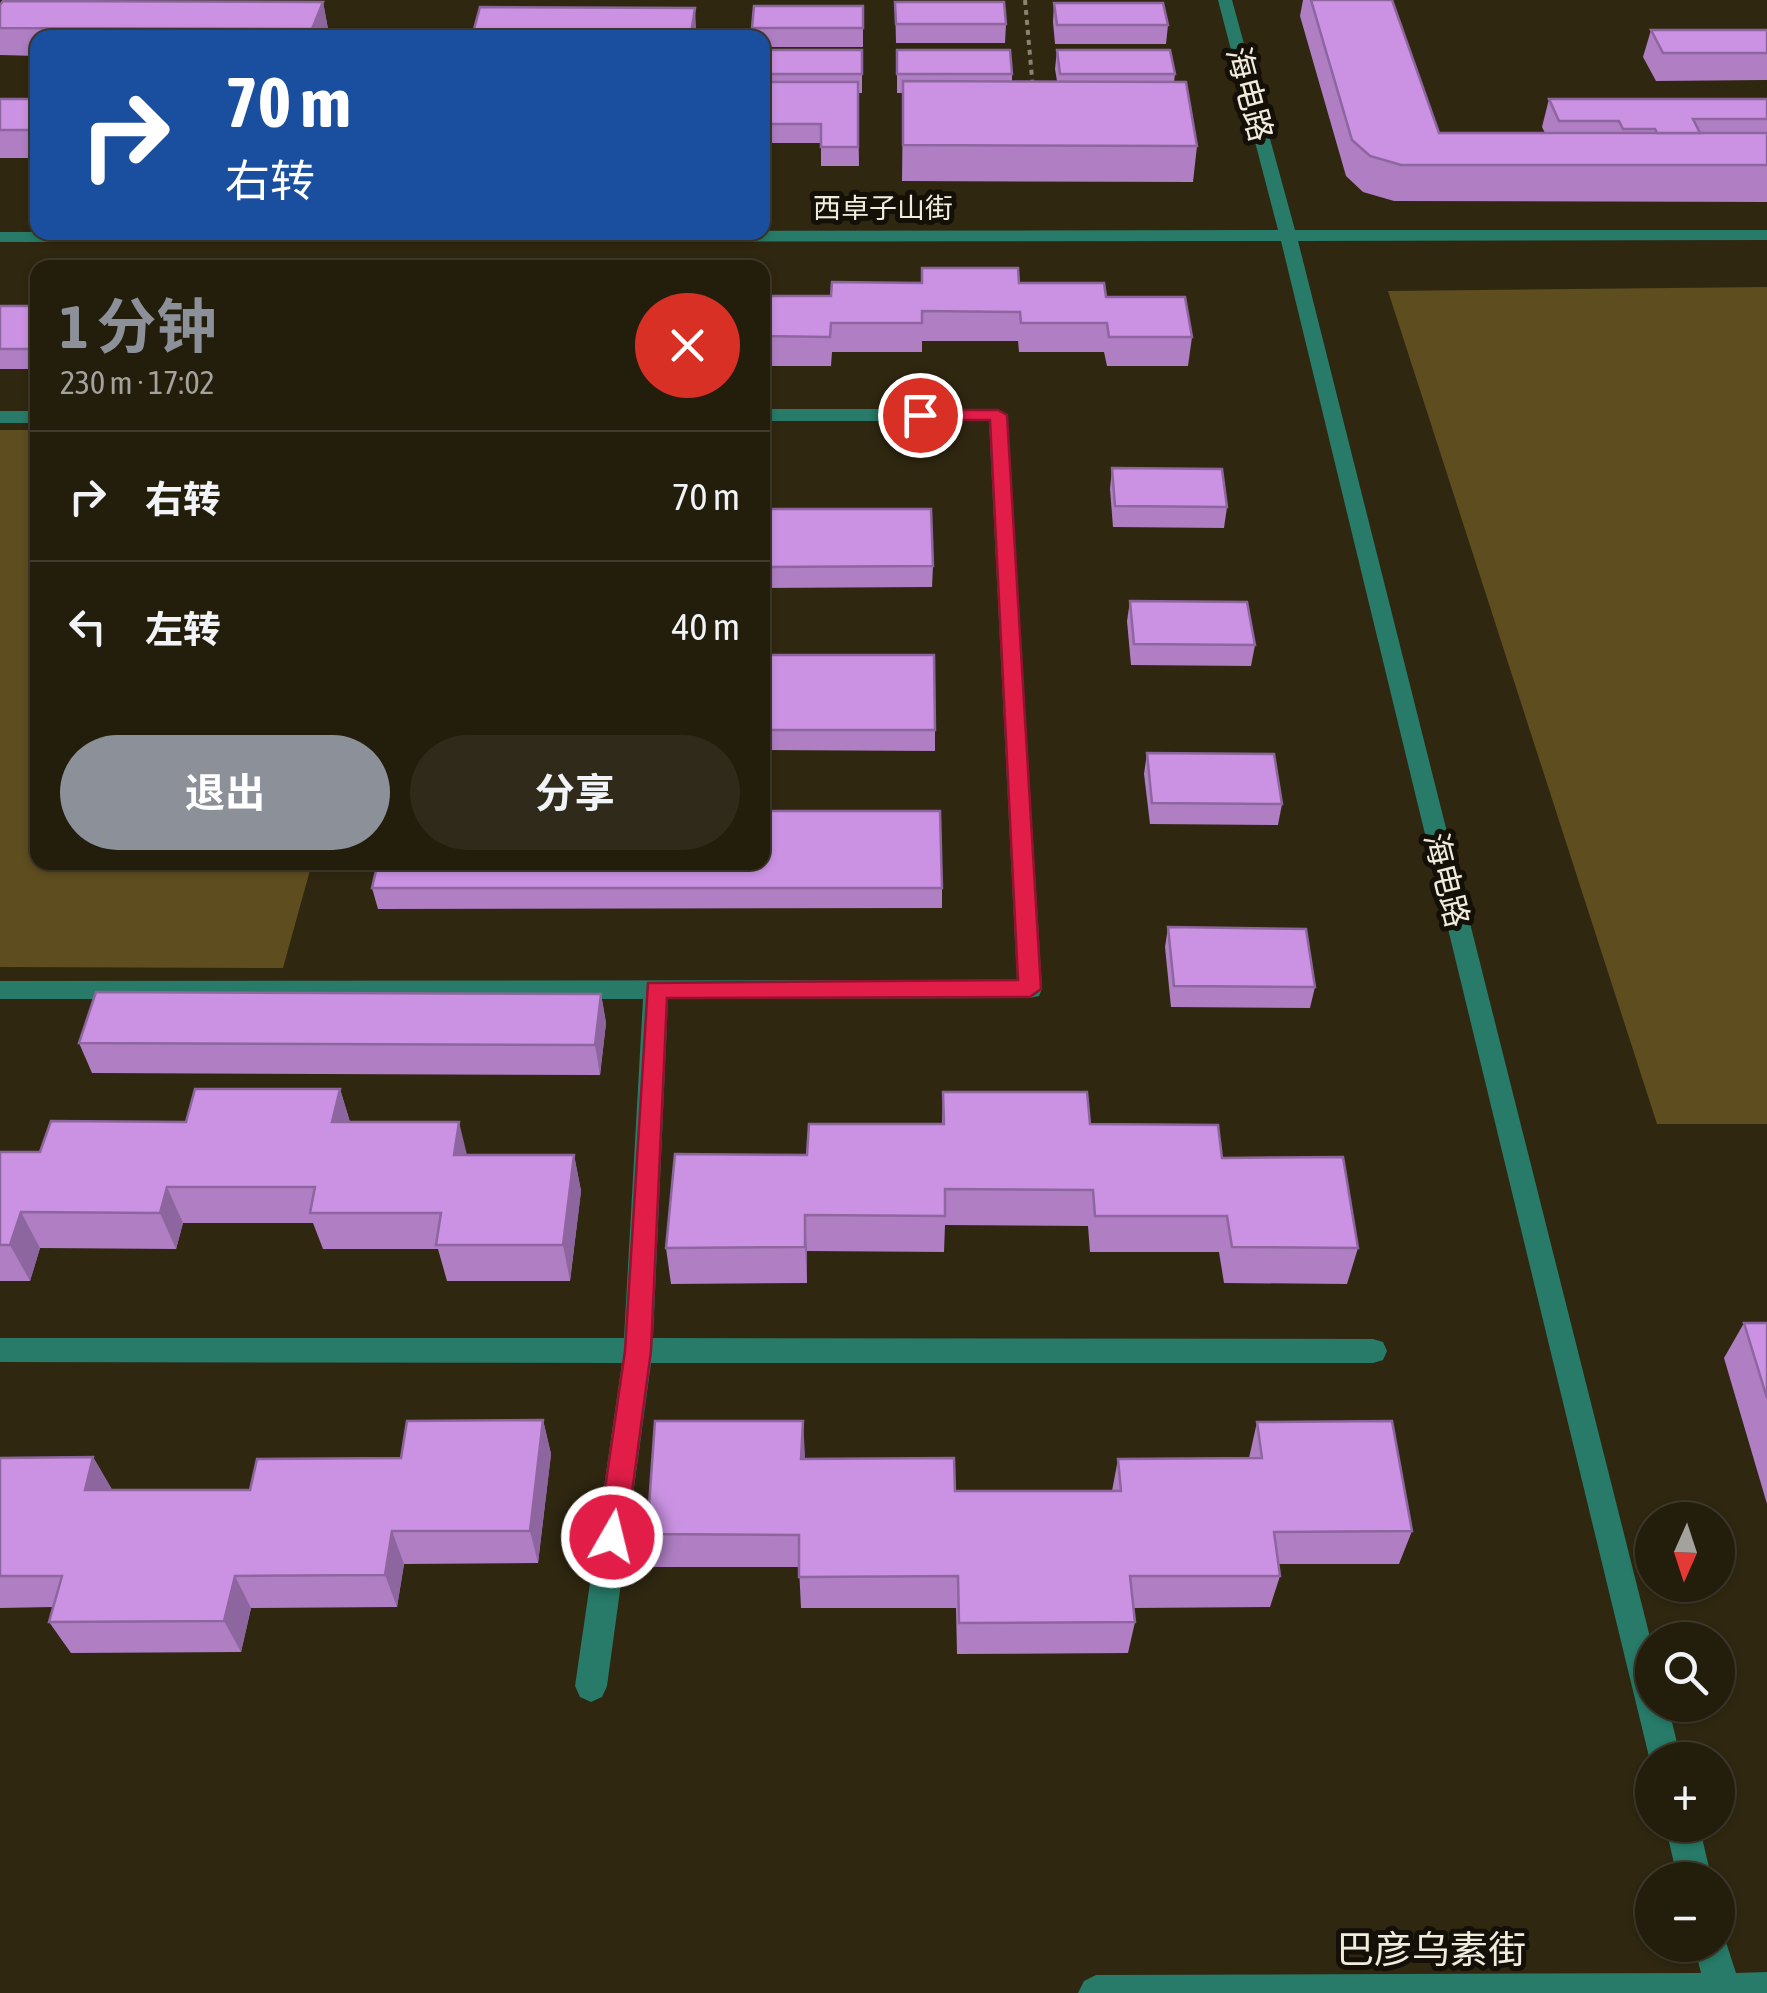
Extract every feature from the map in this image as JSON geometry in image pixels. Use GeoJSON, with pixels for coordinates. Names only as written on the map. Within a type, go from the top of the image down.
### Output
{"type":"FeatureCollection","features":[{"type":"Feature","properties":{"kind":"street","name":"海电路"},"geometry":{"type":"LineString","coordinates":[[1226,0],[1288,235],[1662,1742]]}},
{"type":"Feature","properties":{"kind":"street","name":"西卓子山街"},"geometry":{"type":"LineString","coordinates":[[770,235],[1767,235]]}},
{"type":"Feature","properties":{"kind":"street","name":"西卓子山街"},"geometry":{"type":"LineString","coordinates":[[0,236],[30,236]]}},
{"type":"Feature","properties":{"kind":"street"},"geometry":{"type":"LineString","coordinates":[[0,990],[1030,989],[998,415],[770,415]]}},
{"type":"Feature","properties":{"kind":"street"},"geometry":{"type":"LineString","coordinates":[[0,417],[30,416]]}},
{"type":"Feature","properties":{"kind":"street"},"geometry":{"type":"LineString","coordinates":[[591,1686],[638,1351],[656,990]]}},
{"type":"Feature","properties":{"kind":"street"},"geometry":{"type":"LineString","coordinates":[[0,1350],[1373,1351]]}},
{"type":"Feature","properties":{"kind":"street"},"geometry":{"type":"LineString","coordinates":[[1715,1962],[1722,1990]]}},
{"type":"Feature","properties":{"kind":"street","name":"巴彦乌素街"},"geometry":{"type":"LineString","coordinates":[[1096,1993],[1767,1990]]}},
{"type":"Feature","properties":{"kind":"path"},"geometry":{"type":"LineString","coordinates":[[1025,0],[1035,105]]}},
{"type":"Feature","properties":{"kind":"shaded area"},"geometry":{"type":"Polygon","coordinates":[[[1767,287],[1767,1124],[1657,1124],[1388,291],[1767,287]]]}},
{"type":"Feature","properties":{"kind":"shaded area"},"geometry":{"type":"Polygon","coordinates":[[[0,430],[30,430],[30,870],[310,870],[283,968],[0,967],[0,430]]]}},
{"type":"Feature","properties":{"kind":"building"},"geometry":{"type":"Polygon","coordinates":[[[1311,0],[1392,0],[1439,133],[1767,133],[1767,165],[1401,165],[1370,156],[1352,140],[1311,0]]]}},
{"type":"Feature","properties":{"kind":"building"},"geometry":{"type":"Polygon","coordinates":[[[3,1],[323,2],[312,29],[0,28],[3,1]]]}},
{"type":"Feature","properties":{"kind":"building"},"geometry":{"type":"Polygon","coordinates":[[[895,2],[1004,2],[1006,24],[896,24],[895,2]]]}},
{"type":"Feature","properties":{"kind":"building"},"geometry":{"type":"Polygon","coordinates":[[[1054,3],[1163,3],[1168,25],[1057,25],[1054,3]]]}},
{"type":"Feature","properties":{"kind":"building"},"geometry":{"type":"Polygon","coordinates":[[[754,6],[863,6],[863,28],[752,28],[754,6]]]}},
{"type":"Feature","properties":{"kind":"building"},"geometry":{"type":"Polygon","coordinates":[[[480,7],[695,8],[692,30],[474,30],[480,7]]]}},
{"type":"Feature","properties":{"kind":"building"},"geometry":{"type":"Polygon","coordinates":[[[1651,30],[1767,30],[1767,53],[1663,53],[1651,30]]]}},
{"type":"Feature","properties":{"kind":"building"},"geometry":{"type":"Polygon","coordinates":[[[770,50],[862,50],[862,74],[770,74],[770,50]]]}},
{"type":"Feature","properties":{"kind":"building"},"geometry":{"type":"Polygon","coordinates":[[[897,50],[1010,50],[1012,74],[897,74],[897,50]]]}},
{"type":"Feature","properties":{"kind":"building"},"geometry":{"type":"Polygon","coordinates":[[[1057,50],[1170,50],[1175,74],[1060,74],[1057,50]]]}},
{"type":"Feature","properties":{"kind":"building"},"geometry":{"type":"Polygon","coordinates":[[[903,81],[1186,82],[1197,146],[903,145],[903,81]]]}},
{"type":"Feature","properties":{"kind":"building"},"geometry":{"type":"Polygon","coordinates":[[[770,82],[858,82],[858,147],[821,147],[821,124],[770,124],[770,82]]]}},
{"type":"Feature","properties":{"kind":"building"},"geometry":{"type":"Polygon","coordinates":[[[0,99],[30,99],[30,130],[0,130],[0,99]]]}},
{"type":"Feature","properties":{"kind":"building"},"geometry":{"type":"Polygon","coordinates":[[[1549,99],[1767,99],[1767,119],[1693,119],[1700,133],[1657,133],[1655,129],[1623,129],[1619,121],[1559,121],[1549,99]]]}},
{"type":"Feature","properties":{"kind":"building"},"geometry":{"type":"Polygon","coordinates":[[[922,268],[1018,268],[1019,283],[1104,283],[1106,297],[1185,297],[1192,337],[1109,337],[1107,323],[1021,323],[1020,312],[922,311],[922,323],[831,323],[830,337],[770,336],[770,296],[831,296],[832,282],[922,283],[922,268]]]}},
{"type":"Feature","properties":{"kind":"building"},"geometry":{"type":"Polygon","coordinates":[[[0,306],[30,306],[30,349],[0,349],[0,306]]]}},
{"type":"Feature","properties":{"kind":"building"},"geometry":{"type":"Polygon","coordinates":[[[1112,468],[1222,469],[1227,507],[1115,506],[1112,468]]]}},
{"type":"Feature","properties":{"kind":"building"},"geometry":{"type":"Polygon","coordinates":[[[770,509],[931,509],[933,566],[770,567],[770,509]]]}},
{"type":"Feature","properties":{"kind":"building"},"geometry":{"type":"Polygon","coordinates":[[[1130,601],[1247,602],[1255,645],[1134,644],[1130,601]]]}},
{"type":"Feature","properties":{"kind":"building"},"geometry":{"type":"Polygon","coordinates":[[[770,655],[934,655],[935,730],[770,730],[770,655]]]}},
{"type":"Feature","properties":{"kind":"building"},"geometry":{"type":"Polygon","coordinates":[[[1147,753],[1274,754],[1282,804],[1152,803],[1147,753]]]}},
{"type":"Feature","properties":{"kind":"building"},"geometry":{"type":"Polygon","coordinates":[[[770,811],[940,811],[942,888],[372,888],[376,870],[770,870],[770,811]]]}},
{"type":"Feature","properties":{"kind":"building"},"geometry":{"type":"Polygon","coordinates":[[[1168,927],[1306,929],[1315,987],[1174,986],[1168,927]]]}},
{"type":"Feature","properties":{"kind":"building"},"geometry":{"type":"Polygon","coordinates":[[[96,992],[601,994],[595,1045],[79,1043],[96,992]]]}},
{"type":"Feature","properties":{"kind":"building"},"geometry":{"type":"Polygon","coordinates":[[[195,1089],[340,1089],[332,1122],[459,1122],[454,1155],[574,1155],[563,1245],[436,1245],[441,1213],[310,1213],[315,1187],[167,1187],[160,1213],[21,1212],[10,1245],[0,1245],[0,1152],[40,1152],[51,1121],[186,1122],[195,1089]]]}},
{"type":"Feature","properties":{"kind":"building"},"geometry":{"type":"Polygon","coordinates":[[[943,1092],[1087,1092],[1090,1124],[1218,1125],[1222,1158],[1343,1157],[1358,1248],[1232,1247],[1227,1216],[1095,1216],[1093,1190],[945,1189],[945,1216],[805,1215],[805,1247],[666,1248],[675,1154],[807,1155],[809,1124],[944,1124],[943,1092]]]}},
{"type":"Feature","properties":{"kind":"building"},"geometry":{"type":"Polygon","coordinates":[[[1744,1323],[1767,1323],[1767,1398],[1744,1323]]]}},
{"type":"Feature","properties":{"kind":"building"},"geometry":{"type":"Polygon","coordinates":[[[543,1420],[530,1531],[392,1531],[385,1575],[235,1576],[224,1621],[49,1622],[62,1576],[0,1576],[0,1458],[93,1457],[85,1490],[250,1490],[257,1459],[401,1458],[407,1421],[543,1420]]]}},
{"type":"Feature","properties":{"kind":"building"},"geometry":{"type":"Polygon","coordinates":[[[655,1421],[803,1421],[801,1459],[954,1458],[955,1491],[1121,1491],[1118,1459],[1262,1458],[1257,1422],[1392,1421],[1412,1531],[1274,1532],[1280,1576],[1130,1576],[1135,1622],[959,1623],[958,1576],[799,1577],[799,1535],[647,1534],[655,1421]]]}},
{"type":"Feature","properties":{"kind":"route"},"geometry":{"type":"LineString","coordinates":[[612,1537],[638,1351],[656,990],[1030,989],[998,415],[920,415]]}}]}
